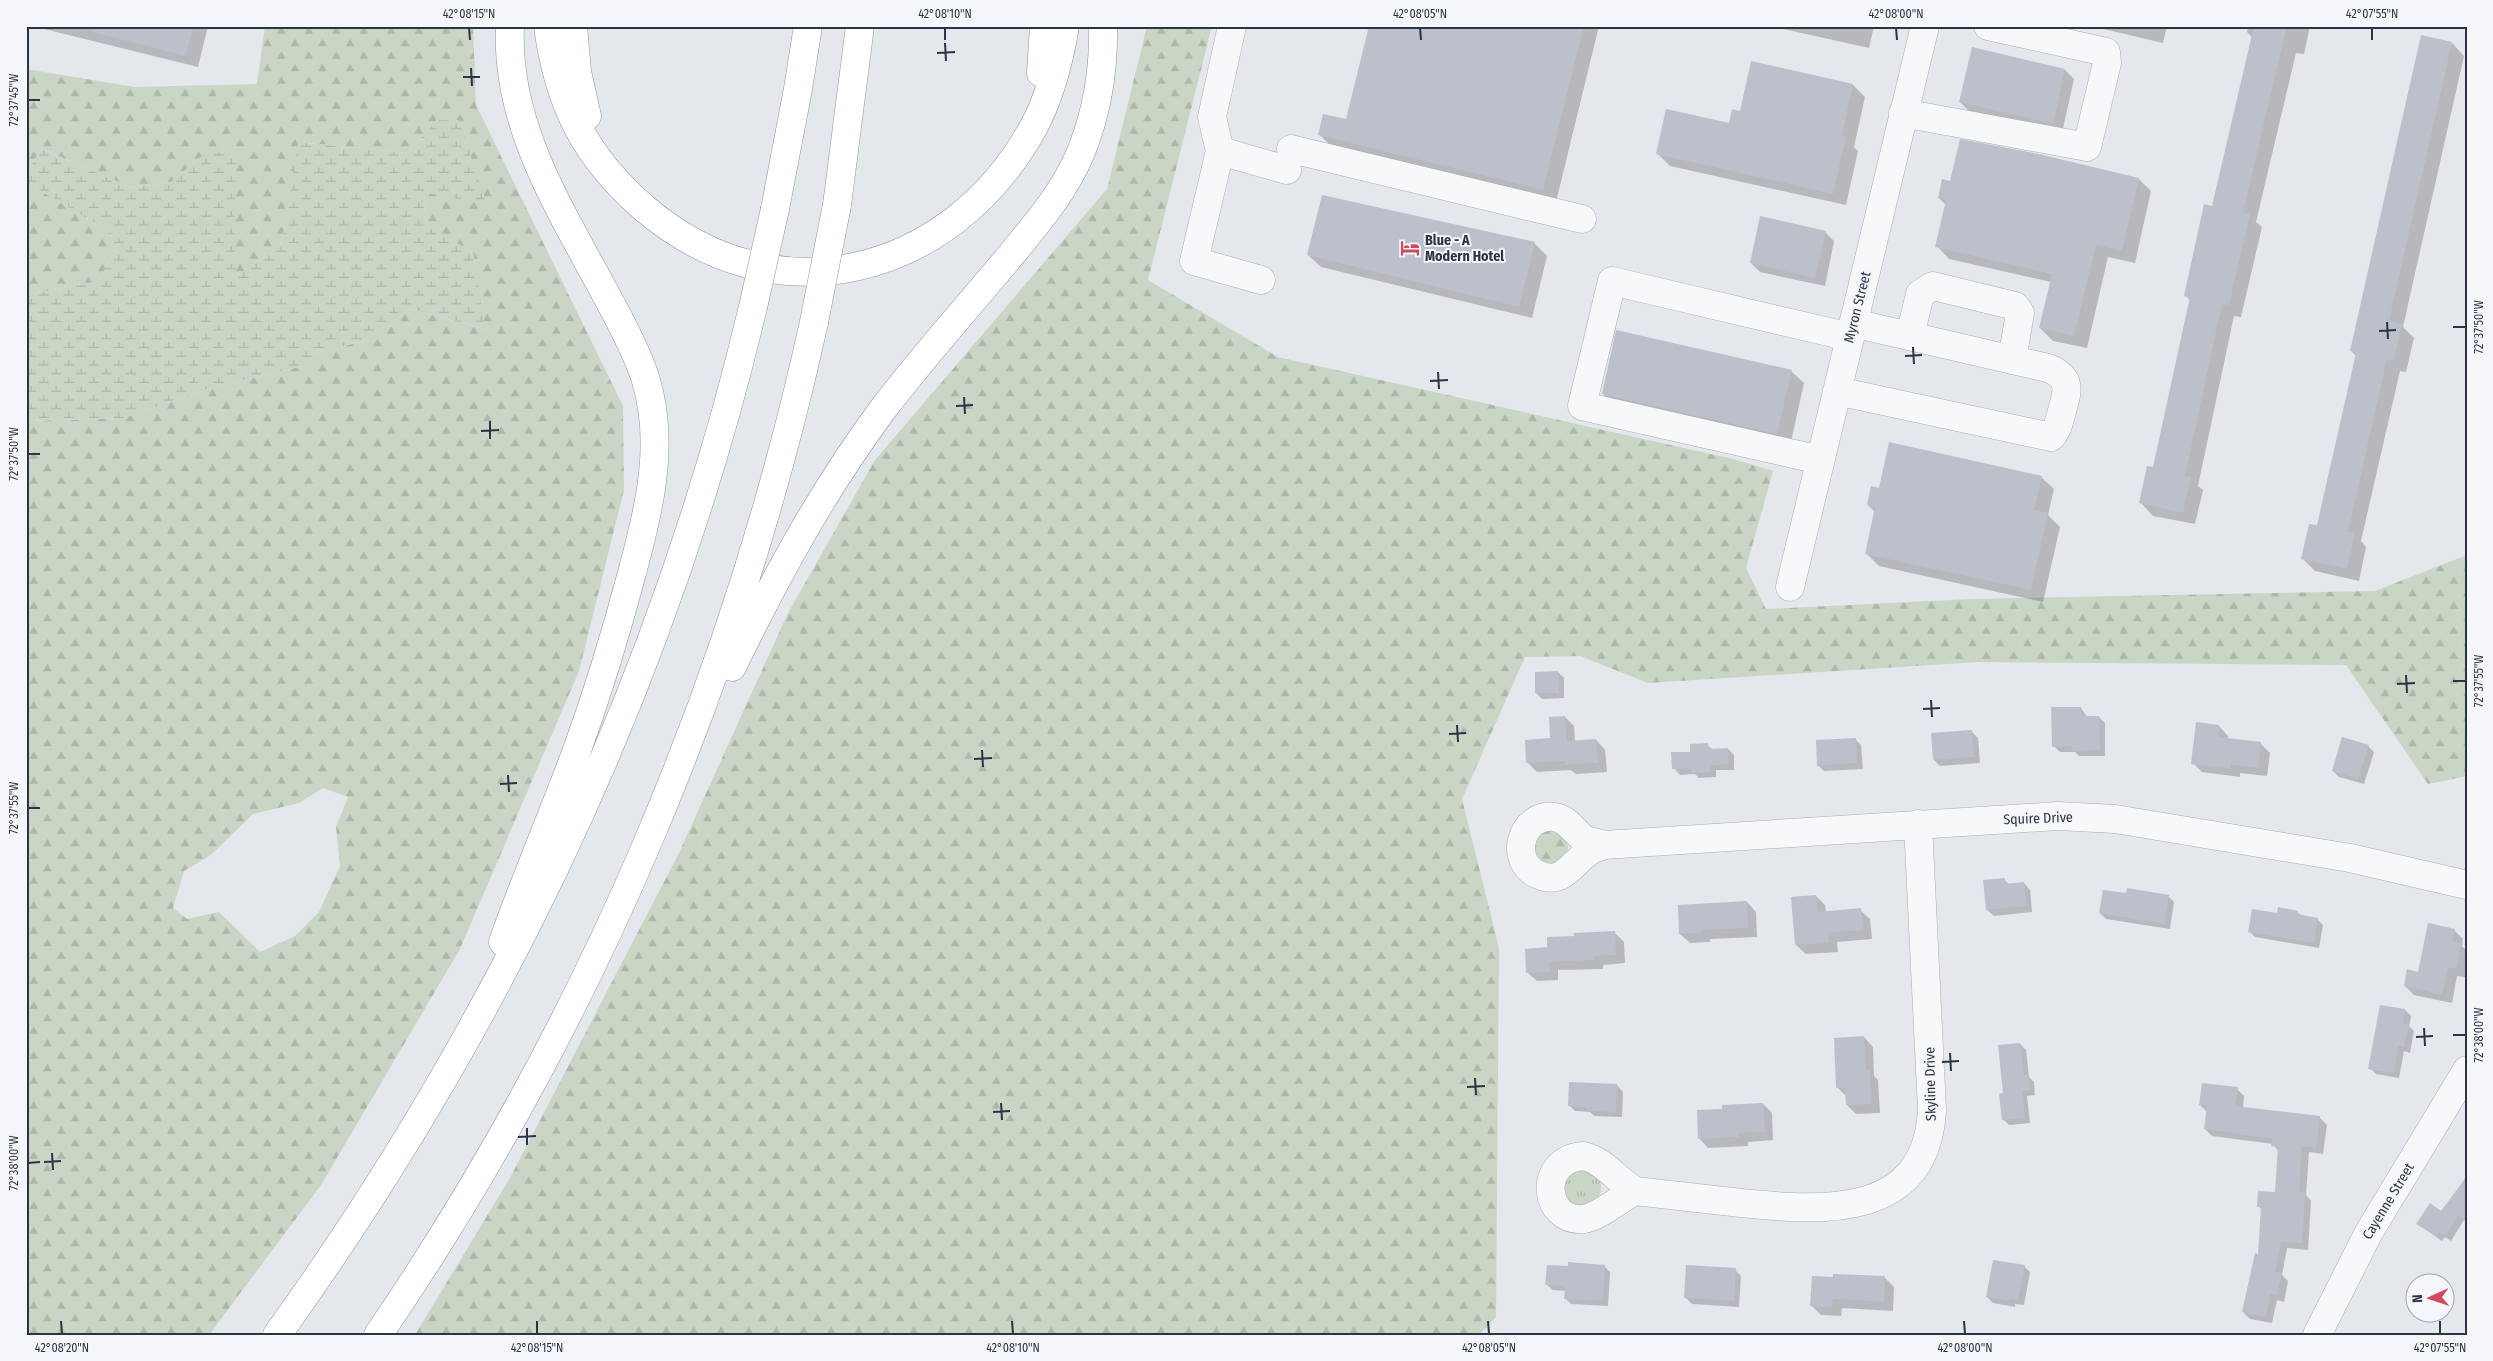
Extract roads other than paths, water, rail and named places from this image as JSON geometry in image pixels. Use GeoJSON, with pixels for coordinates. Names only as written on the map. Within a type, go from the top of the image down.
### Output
{"type":"FeatureCollection","features":[{"type":"Feature","properties":{"kind":"highway"},"geometry":{"type":"LineString","coordinates":[[471,1034],[526,878],[571,766],[603,676],[623,609],[648,506],[655,458],[652,408],[640,364],[526,136],[512,76],[510,26]]}},
{"type":"Feature","properties":{"kind":"highway"},"geometry":{"type":"LineString","coordinates":[[548,26],[557,76],[578,130],[606,171],[641,205],[682,236],[726,258],[770,270],[820,271],[851,268],[910,248],[946,227],[989,189],[1022,147],[1042,110],[1057,67],[1065,26]]}},
{"type":"Feature","properties":{"kind":"highway"},"geometry":{"type":"LineString","coordinates":[[573,26],[577,72],[590,125],[612,167],[641,205]]}},
{"type":"Feature","properties":{"kind":"highway"},"geometry":{"type":"LineString","coordinates":[[277,1335],[366,1207],[471,1034],[572,835],[630,698],[669,593],[704,487],[753,307],[775,209],[808,26]]}},
{"type":"Feature","properties":{"kind":"highway"},"geometry":{"type":"LineString","coordinates":[[644,851],[698,716],[750,565],[771,492],[814,322],[837,205],[860,26]]}},
{"type":"Feature","properties":{"kind":"highway"},"geometry":{"type":"LineString","coordinates":[[989,189],[1018,145],[1034,105],[1042,64],[1044,26]]}},
{"type":"Feature","properties":{"kind":"highway"},"geometry":{"type":"LineString","coordinates":[[378,1335],[435,1250],[511,1120],[580,988],[758,614],[811,515],[884,409],[1026,235],[1067,178],[1081,152],[1097,100],[1102,61],[1103,26]]}},
{"type":"Feature","properties":{"kind":"street"},"geometry":{"type":"LineString","coordinates":[[1232,26],[1212,117],[1220,151],[1194,261],[1261,280]]}},
{"type":"Feature","properties":{"kind":"street","name":"Myron Street"},"geometry":{"type":"LineString","coordinates":[[1790,587],[1925,26]]}},
{"type":"Feature","properties":{"kind":"street"},"geometry":{"type":"LineString","coordinates":[[1903,113],[2087,147],[2107,63],[2106,52],[1988,26]]}},
{"type":"Feature","properties":{"kind":"street"},"geometry":{"type":"LineString","coordinates":[[1220,151],[1289,159],[1582,219]]}},
{"type":"Feature","properties":{"kind":"street"},"geometry":{"type":"LineString","coordinates":[[1820,460],[1582,406],[1612,281],[1852,330],[1910,336],[2048,368],[2059,372],[2065,381],[2068,391],[2057,432],[2051,437],[1837,391]]}},
{"type":"Feature","properties":{"kind":"street"},"geometry":{"type":"LineString","coordinates":[[1910,336],[1920,294],[1933,286],[2015,306],[2020,313],[2012,360]]}},
{"type":"Feature","properties":{"kind":"street","name":"Squire Drive"},"geometry":{"type":"LineString","coordinates":[[1604,845],[2058,816],[2115,819],[2350,858],[2467,885]]}},
{"type":"Feature","properties":{"kind":"street","name":"Skyline Drive"},"geometry":{"type":"LineString","coordinates":[[1635,1191],[1815,1209],[1854,1204],[1880,1195],[1893,1189],[1909,1174],[1926,1147],[1932,1110],[1918,824]]}},
{"type":"Feature","properties":{"kind":"street","name":"Cayenne Street"},"geometry":{"type":"LineString","coordinates":[[2317,1335],[2369,1232],[2467,1070]]}},
{"type":"Feature","properties":{"kind":"place","name":"Blue - A Modern Hotel"},"geometry":{"type":"Point","coordinates":[1410,248]}}]}
